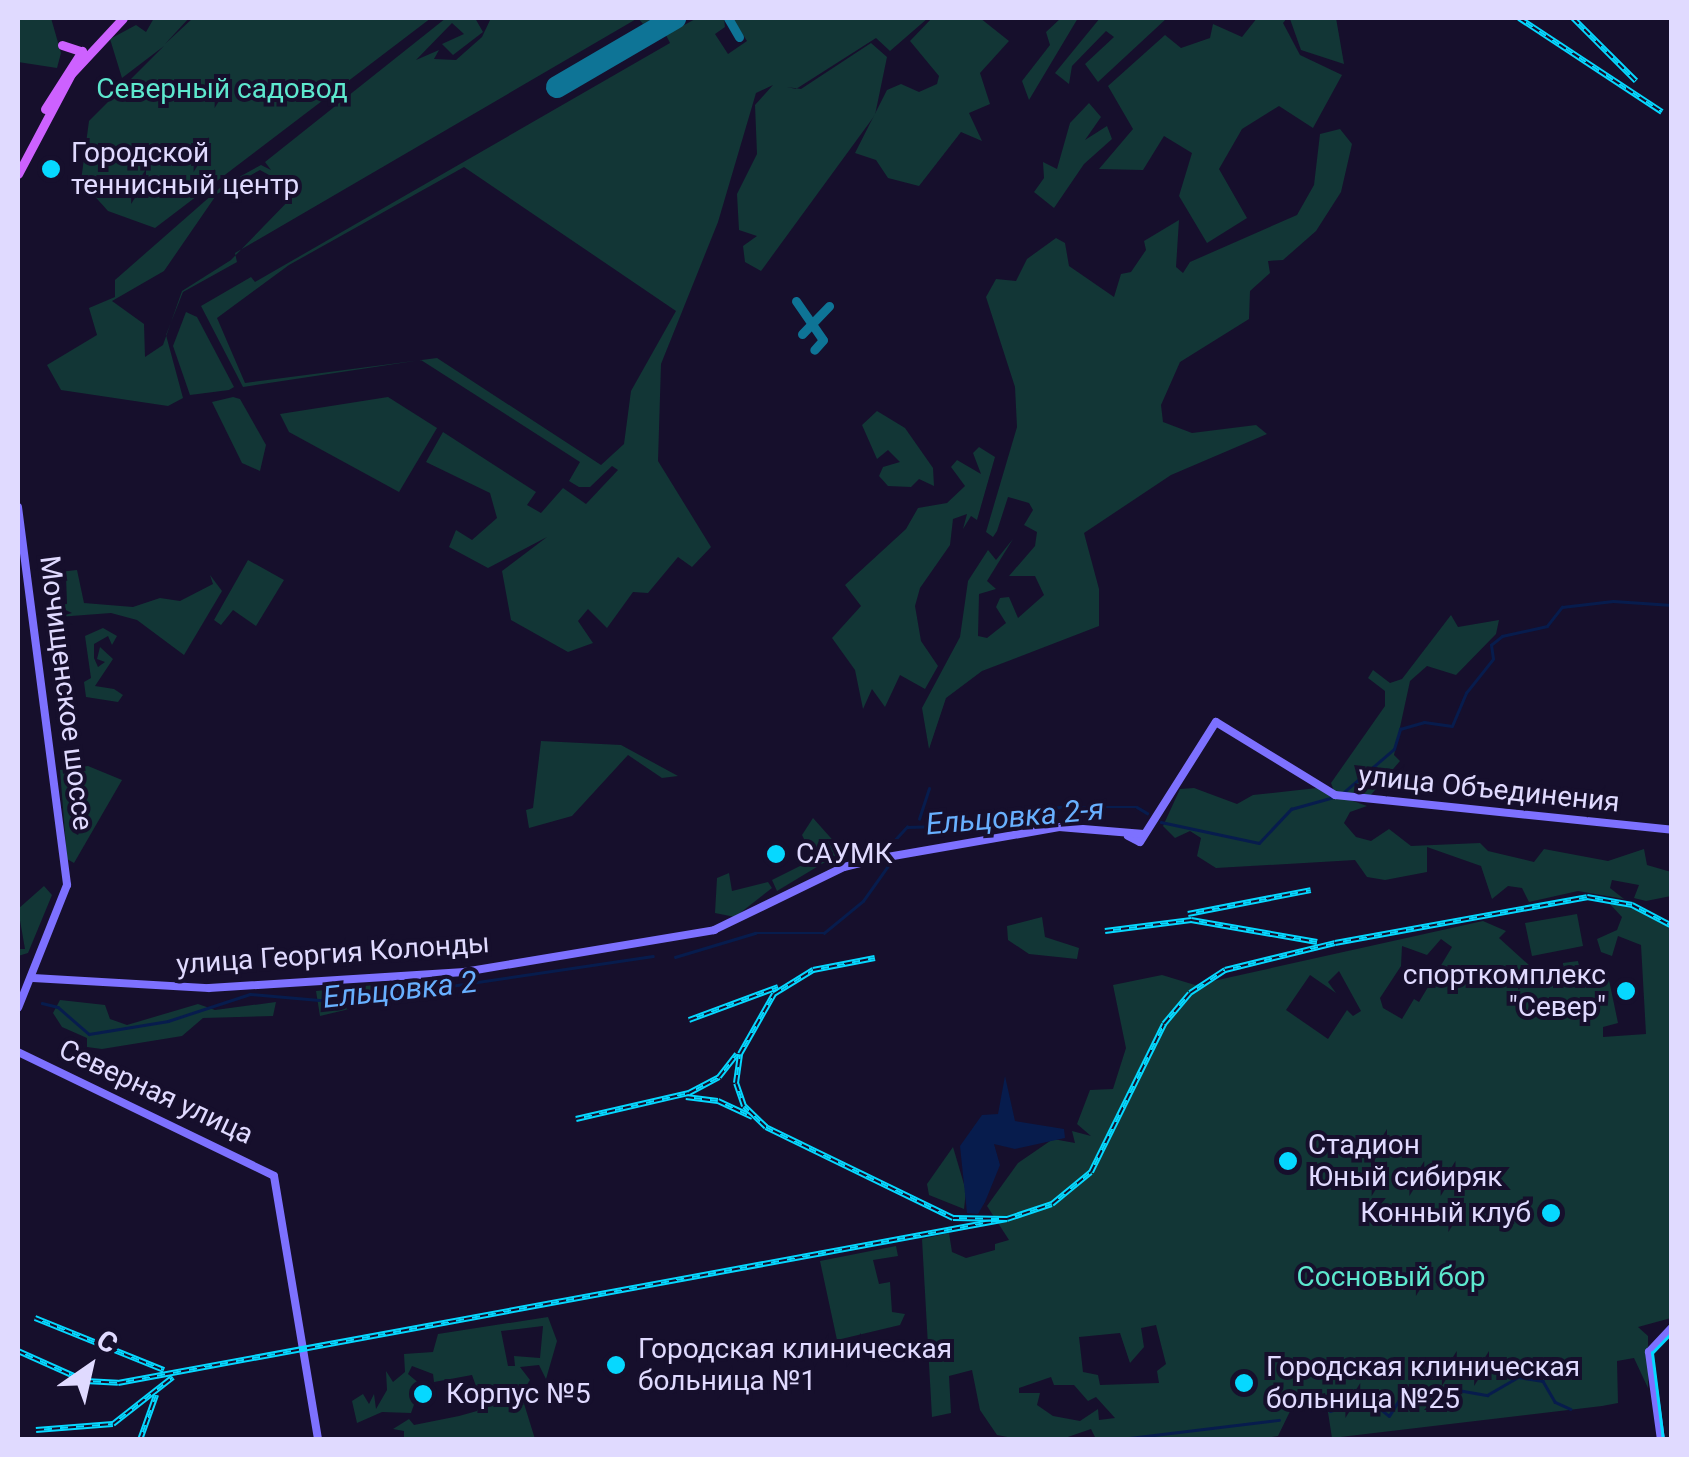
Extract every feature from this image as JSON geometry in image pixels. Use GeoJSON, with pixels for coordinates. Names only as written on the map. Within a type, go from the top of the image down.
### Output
{"type":"FeatureCollection","features":[{"type":"Feature","properties":{"kind":"main road"},"geometry":{"type":"LineString","coordinates":[[18,162],[67,70],[119,18]]}},
{"type":"Feature","properties":{"kind":"main road"},"geometry":{"type":"LineString","coordinates":[[18,174],[67,70],[119,18]]}},
{"type":"Feature","properties":{"kind":"main road"},"geometry":{"type":"LineString","coordinates":[[62,45],[83,50]]}},
{"type":"Feature","properties":{"kind":"main road","name":"Мочищенское шоссе"},"geometry":{"type":"LineString","coordinates":[[18,507],[67,886],[33,978]]}},
{"type":"Feature","properties":{"kind":"main road","name":"улица Объединения"},"geometry":{"type":"LineString","coordinates":[[1142,838],[1216,722],[1335,795],[1672,830]]}},
{"type":"Feature","properties":{"kind":"main road","name":"улица Георгия Колонды"},"geometry":{"type":"LineString","coordinates":[[33,978],[193,988],[464,972],[714,930],[844,866],[1034,832],[1103,831],[1142,838]]}},
{"type":"Feature","properties":{"kind":"main road"},"geometry":{"type":"LineString","coordinates":[[65,863],[78,864]]}},
{"type":"Feature","properties":{"kind":"main road"},"geometry":{"type":"LineString","coordinates":[[18,1008],[33,978]]}},
{"type":"Feature","properties":{"kind":"main road","name":"Северная улица"},"geometry":{"type":"LineString","coordinates":[[18,1052],[274,1176],[318,1440]]}},
{"type":"Feature","properties":{"kind":"main road"},"geometry":{"type":"LineString","coordinates":[[1661,1440],[1649,1352],[1672,1327]]}},
{"type":"Feature","properties":{"kind":"green space"},"geometry":{"type":"Polygon","coordinates":[[[18,18],[51,18],[61,53],[57,68],[18,62],[18,18]]]}},
{"type":"Feature","properties":{"kind":"green space","name":"Северный садовод"},"geometry":{"type":"Polygon","coordinates":[[[154,18],[189,18],[165,44],[193,18],[431,18],[155,228],[108,211],[81,181],[89,121],[164,46],[122,78],[110,39],[136,25],[146,32],[154,18]]]}},
{"type":"Feature","properties":{"kind":"green space"},"geometry":{"type":"Polygon","coordinates":[[[446,18],[475,18],[483,32],[453,55],[442,44],[464,34],[452,23],[416,60],[439,50],[434,59],[456,60],[482,37],[491,18],[638,18],[241,249],[297,192],[298,178],[289,175],[265,191],[269,175],[260,170],[217,194],[164,271],[112,301],[144,324],[145,357],[163,345],[166,336],[183,398],[168,406],[61,390],[47,365],[97,335],[89,308],[115,297],[115,280],[221,187],[261,165],[271,170],[265,162],[446,18]]]}},
{"type":"Feature","properties":{"kind":"green space"},"geometry":{"type":"Polygon","coordinates":[[[697,18],[724,18],[725,27],[715,34],[728,54],[747,41],[732,18],[928,18],[890,51],[876,38],[797,88],[871,43],[887,57],[875,115],[761,271],[745,262],[743,246],[757,236],[739,230],[737,194],[757,154],[755,105],[773,85],[756,93],[718,222],[661,364],[658,461],[711,547],[692,567],[678,557],[648,593],[633,592],[607,628],[588,609],[578,621],[593,643],[568,652],[511,620],[502,571],[547,537],[488,568],[449,547],[456,530],[472,540],[497,518],[490,493],[426,462],[443,432],[536,492],[527,505],[541,513],[563,488],[586,504],[618,470],[612,466],[590,487],[579,487],[569,481],[580,462],[421,360],[437,358],[601,465],[624,444],[631,391],[676,311],[464,167],[289,265],[217,318],[245,383],[417,361],[243,387],[201,306],[251,277],[255,282],[670,43],[666,35],[697,18]]]}},
{"type":"Feature","properties":{"kind":"green space"},"geometry":{"type":"Polygon","coordinates":[[[932,18],[980,18],[1009,41],[980,73],[990,104],[969,113],[982,141],[961,132],[919,186],[888,178],[876,160],[855,153],[887,90],[901,84],[919,92],[937,84],[939,76],[910,41],[932,18]]]}},
{"type":"Feature","properties":{"kind":"green space"},"geometry":{"type":"Polygon","coordinates":[[[1061,18],[1078,18],[1029,100],[1022,81],[1050,45],[1046,32],[1061,18]]]}},
{"type":"Feature","properties":{"kind":"green space"},"geometry":{"type":"Polygon","coordinates":[[[1100,18],[1167,18],[1098,82],[1085,64],[1114,37],[1106,31],[1072,66],[1069,84],[1055,73],[1100,18]]]}},
{"type":"Feature","properties":{"kind":"green space"},"geometry":{"type":"Polygon","coordinates":[[[1257,18],[1287,18],[1283,23],[1300,55],[1342,75],[1313,128],[1279,106],[1242,129],[1219,169],[1247,218],[1207,243],[1179,196],[1192,153],[1164,136],[1143,170],[1099,169],[1133,129],[1108,86],[1165,35],[1181,48],[1210,38],[1213,24],[1242,37],[1257,18]]]}},
{"type":"Feature","properties":{"kind":"green space"},"geometry":{"type":"Polygon","coordinates":[[[1336,18],[1344,64],[1301,50],[1290,19],[1336,18]]]}},
{"type":"Feature","properties":{"kind":"green space"},"geometry":{"type":"Polygon","coordinates":[[[1089,103],[1101,117],[1085,140],[1107,126],[1112,139],[1084,164],[1054,208],[1034,192],[1044,178],[1043,162],[1057,169],[1070,123],[1089,103]]]}},
{"type":"Feature","properties":{"kind":"green space"},"geometry":{"type":"Polygon","coordinates":[[[1340,129],[1352,144],[1341,192],[1316,231],[1283,260],[1268,261],[1270,273],[1250,291],[1249,319],[1180,362],[1161,405],[1163,422],[1192,433],[1256,425],[1267,434],[1171,475],[1084,533],[1099,589],[1099,626],[982,671],[946,698],[929,749],[922,708],[960,637],[968,581],[988,550],[996,560],[1013,539],[987,581],[996,589],[979,594],[978,636],[987,638],[1006,623],[996,607],[1000,598],[1009,597],[1018,618],[1044,595],[1035,576],[1009,576],[1035,546],[1037,532],[1024,525],[1033,510],[1029,503],[1008,497],[997,531],[993,537],[986,532],[1017,427],[1015,387],[986,297],[996,279],[1016,281],[1027,259],[1056,238],[1065,243],[1069,266],[1114,297],[1121,274],[1131,272],[1146,250],[1144,241],[1179,220],[1176,267],[1183,273],[1190,262],[1297,215],[1314,185],[1320,134],[1340,129]]]}},
{"type":"Feature","properties":{"kind":"green space"},"geometry":{"type":"Polygon","coordinates":[[[236,255],[237,262],[183,292],[171,323],[182,291],[236,255]]]}},
{"type":"Feature","properties":{"kind":"green space"},"geometry":{"type":"Polygon","coordinates":[[[186,312],[197,317],[234,387],[229,390],[190,395],[173,346],[186,312]]]}},
{"type":"Feature","properties":{"kind":"green space"},"geometry":{"type":"Polygon","coordinates":[[[388,397],[437,428],[399,492],[289,432],[280,414],[388,397]]]}},
{"type":"Feature","properties":{"kind":"green space"},"geometry":{"type":"Polygon","coordinates":[[[240,399],[266,445],[260,471],[242,463],[212,402],[240,399]]]}},
{"type":"Feature","properties":{"kind":"green space"},"geometry":{"type":"Polygon","coordinates":[[[877,411],[905,428],[933,468],[934,486],[919,479],[911,487],[888,486],[879,476],[883,467],[900,462],[888,450],[877,459],[862,425],[877,411]]]}},
{"type":"Feature","properties":{"kind":"green space"},"geometry":{"type":"Polygon","coordinates":[[[979,447],[995,457],[977,520],[971,516],[963,529],[967,514],[953,519],[950,545],[920,588],[915,606],[921,641],[938,666],[925,689],[900,675],[885,707],[872,689],[863,709],[855,670],[832,638],[861,606],[845,585],[906,529],[918,508],[947,503],[965,486],[951,467],[957,460],[981,474],[973,453],[979,447]]]}},
{"type":"Feature","properties":{"kind":"green space"},"geometry":{"type":"Polygon","coordinates":[[[248,560],[284,580],[256,626],[233,610],[221,625],[214,620],[248,560]]]}},
{"type":"Feature","properties":{"kind":"green space"},"geometry":{"type":"Polygon","coordinates":[[[77,570],[84,603],[133,607],[160,598],[180,601],[213,584],[210,575],[222,591],[184,655],[137,620],[111,613],[58,617],[72,613],[55,605],[67,604],[66,577],[55,581],[50,573],[77,570]]]}},
{"type":"Feature","properties":{"kind":"green space"},"geometry":{"type":"Polygon","coordinates":[[[1451,615],[1458,627],[1499,620],[1496,634],[1456,675],[1427,666],[1410,681],[1394,755],[1400,761],[1369,797],[1334,791],[1331,783],[1385,706],[1385,691],[1368,678],[1373,670],[1390,683],[1402,679],[1451,615]]]}},
{"type":"Feature","properties":{"kind":"green space"},"geometry":{"type":"Polygon","coordinates":[[[103,628],[117,636],[112,645],[108,636],[94,644],[98,667],[105,662],[97,659],[100,647],[113,659],[95,686],[123,695],[118,702],[86,697],[84,682],[91,678],[85,636],[103,628]]]}},
{"type":"Feature","properties":{"kind":"green space"},"geometry":{"type":"Polygon","coordinates":[[[541,741],[621,745],[678,776],[662,778],[628,755],[572,816],[529,828],[526,810],[533,808],[541,741]]]}},
{"type":"Feature","properties":{"kind":"green space"},"geometry":{"type":"Polygon","coordinates":[[[88,766],[122,780],[74,863],[67,859],[60,770],[88,766]]]}},
{"type":"Feature","properties":{"kind":"green space"},"geometry":{"type":"Polygon","coordinates":[[[1194,788],[1237,804],[1253,795],[1317,788],[1367,806],[1350,812],[1344,823],[1356,837],[1371,841],[1389,829],[1411,846],[1480,843],[1488,851],[1534,862],[1544,849],[1608,861],[1644,849],[1647,865],[1671,872],[1671,896],[1646,901],[1634,898],[1639,885],[1612,880],[1610,888],[1624,899],[1578,891],[1529,902],[1522,888],[1508,886],[1492,899],[1481,866],[1427,847],[1427,872],[1385,880],[1367,877],[1355,860],[1216,868],[1197,856],[1201,838],[1190,831],[1175,838],[1163,826],[1180,789],[1194,788]]]}},
{"type":"Feature","properties":{"kind":"green space"},"geometry":{"type":"Polygon","coordinates":[[[813,818],[838,846],[835,856],[777,891],[772,880],[814,859],[802,835],[813,818]]]}},
{"type":"Feature","properties":{"kind":"green space"},"geometry":{"type":"Polygon","coordinates":[[[729,873],[732,891],[768,882],[772,888],[735,917],[715,913],[717,878],[729,873]]]}},
{"type":"Feature","properties":{"kind":"green space"},"geometry":{"type":"Polygon","coordinates":[[[44,886],[52,895],[28,953],[18,956],[18,949],[25,949],[18,909],[44,886]]]}},
{"type":"Feature","properties":{"kind":"green space","name":"Сосновый бор"},"geometry":{"type":"Polygon","coordinates":[[[1607,901],[1652,915],[1671,929],[1671,1318],[1638,1327],[1648,1336],[1648,1388],[1634,1358],[1617,1361],[1618,1403],[1602,1406],[1332,1438],[1325,1393],[1296,1399],[1278,1436],[1259,1439],[1096,1439],[1091,1429],[1062,1439],[1018,1439],[997,1435],[980,1410],[972,1370],[949,1376],[951,1413],[932,1417],[922,1239],[949,1233],[952,1252],[966,1258],[995,1250],[995,1244],[1009,1240],[987,1206],[1018,1163],[1053,1139],[1075,1143],[1072,1131],[1091,1136],[1077,1124],[1090,1090],[1113,1089],[1126,1048],[1113,985],[1162,975],[1195,985],[1483,921],[1506,931],[1499,938],[1530,966],[1563,972],[1563,963],[1578,961],[1583,985],[1609,980],[1618,1023],[1603,1027],[1603,1037],[1646,1034],[1641,945],[1618,936],[1612,956],[1601,952],[1597,939],[1617,930],[1622,917],[1607,901]],[[1441,939],[1427,955],[1402,946],[1401,966],[1380,998],[1383,1008],[1402,1019],[1414,999],[1419,1002],[1452,947],[1441,939]],[[1339,971],[1328,982],[1336,993],[1310,975],[1286,1010],[1328,1039],[1347,1010],[1353,1016],[1361,1011],[1339,971]],[[1156,1325],[1141,1328],[1144,1347],[1130,1363],[1120,1333],[1079,1337],[1083,1372],[1098,1375],[1100,1385],[1159,1383],[1157,1371],[1166,1364],[1156,1325]],[[1051,1377],[1019,1388],[1019,1393],[1040,1393],[1037,1405],[1053,1416],[1080,1421],[1098,1409],[1099,1420],[1115,1418],[1096,1397],[1088,1401],[1074,1385],[1054,1385],[1051,1377]]]}},
{"type":"Feature","properties":{"kind":"green space"},"geometry":{"type":"Polygon","coordinates":[[[1577,914],[1583,946],[1532,956],[1525,923],[1577,914]]]}},
{"type":"Feature","properties":{"kind":"green space"},"geometry":{"type":"Polygon","coordinates":[[[1042,917],[1045,937],[1079,948],[1077,959],[1029,954],[1008,940],[1007,926],[1042,917]]]}},
{"type":"Feature","properties":{"kind":"green space"},"geometry":{"type":"Polygon","coordinates":[[[433,979],[437,988],[320,1016],[316,991],[433,979]]]}},
{"type":"Feature","properties":{"kind":"green space"},"geometry":{"type":"Polygon","coordinates":[[[60,1000],[105,1005],[110,1019],[127,1025],[198,1004],[215,1010],[276,1002],[273,1016],[203,1018],[182,1036],[102,1049],[87,1047],[87,1038],[62,1027],[53,1013],[60,1000]]]}},
{"type":"Feature","properties":{"kind":"green space"},"geometry":{"type":"Polygon","coordinates":[[[953,1147],[966,1191],[964,1209],[929,1195],[927,1184],[953,1147]]]}},
{"type":"Feature","properties":{"kind":"green space"},"geometry":{"type":"Polygon","coordinates":[[[896,1246],[898,1256],[873,1260],[879,1284],[890,1282],[892,1312],[905,1314],[900,1325],[837,1340],[820,1261],[896,1246]]]}},
{"type":"Feature","properties":{"kind":"green space"},"geometry":{"type":"Polygon","coordinates":[[[548,1317],[557,1341],[546,1379],[539,1365],[520,1367],[530,1380],[521,1394],[535,1439],[404,1439],[404,1431],[393,1429],[409,1419],[414,1425],[459,1416],[477,1411],[480,1402],[479,1395],[463,1390],[476,1386],[472,1375],[434,1382],[433,1374],[412,1366],[408,1374],[421,1385],[411,1413],[382,1412],[357,1423],[352,1401],[363,1394],[369,1404],[374,1394],[376,1409],[387,1390],[386,1371],[393,1382],[405,1372],[404,1354],[433,1352],[438,1334],[548,1317]],[[543,1326],[501,1331],[508,1366],[515,1366],[514,1356],[540,1358],[543,1326]]]}},
{"type":"Feature","properties":{"kind":"water"},"geometry":{"type":"Polygon","coordinates":[[[1005,1076],[1015,1121],[1064,1129],[1065,1138],[1015,1149],[994,1144],[1000,1165],[978,1214],[967,1213],[960,1146],[982,1115],[998,1114],[1005,1076]]]}},
{"type":"Feature","properties":{"kind":"waterway","name":"Ельцовка 2-я"},"geometry":{"type":"LineString","coordinates":[[1344,792],[1394,749],[1400,729],[1424,722],[1452,726],[1466,693],[1493,659],[1491,645],[1502,636],[1547,626],[1562,607],[1613,601],[1672,605]]}},
{"type":"Feature","properties":{"kind":"waterway"},"geometry":{"type":"LineString","coordinates":[[919,819],[929,789]]}},
{"type":"Feature","properties":{"kind":"waterway","name":"Ельцовка 2-я"},"geometry":{"type":"LineString","coordinates":[[1161,822],[1259,843],[1291,809],[1334,797]]}},
{"type":"Feature","properties":{"kind":"waterway","name":"Ельцовка 2-я"},"geometry":{"type":"LineString","coordinates":[[890,845],[907,827],[975,825],[1060,807],[1137,807],[1147,813]]}},
{"type":"Feature","properties":{"kind":"waterway","name":"Ельцовка 2-я"},"geometry":{"type":"LineString","coordinates":[[675,957],[755,933],[824,933],[863,901],[888,866]]}},
{"type":"Feature","properties":{"kind":"waterway","name":"Ельцовка 2"},"geometry":{"type":"LineString","coordinates":[[42,1003],[58,1007],[89,1034],[168,1021],[250,994],[342,1002],[653,956]]}},
{"type":"Feature","properties":{"kind":"waterway"},"geometry":{"type":"LineString","coordinates":[[1330,1411],[1367,1398],[1389,1416],[1403,1394],[1429,1403],[1452,1389],[1487,1395],[1518,1377],[1543,1381],[1555,1402],[1571,1409]]}},
{"type":"Feature","properties":{"kind":"waterway"},"geometry":{"type":"LineString","coordinates":[[1113,1440],[1279,1420]]}},
{"type":"Feature","properties":{"kind":"taxiway"},"geometry":{"type":"LineString","coordinates":[[728,18],[739,37]]}},
{"type":"Feature","properties":{"kind":"taxiway"},"geometry":{"type":"LineString","coordinates":[[796,301],[823,340],[814,350]]}},
{"type":"Feature","properties":{"kind":"taxiway"},"geometry":{"type":"LineString","coordinates":[[802,334],[829,306]]}},
{"type":"Feature","properties":{"kind":"runway"},"geometry":{"type":"LineString","coordinates":[[557,87],[675,18]]}},
{"type":"Feature","properties":{"kind":"tram line"},"geometry":{"type":"LineString","coordinates":[[1663,1440],[1652,1353],[1672,1332]]}},
{"type":"Feature","properties":{"kind":"railway"},"geometry":{"type":"LineString","coordinates":[[1519,18],[1662,112]]}},
{"type":"Feature","properties":{"kind":"railway"},"geometry":{"type":"LineString","coordinates":[[1573,18],[1636,81]]}},
{"type":"Feature","properties":{"kind":"railway"},"geometry":{"type":"LineString","coordinates":[[1188,914],[1311,890]]}},
{"type":"Feature","properties":{"kind":"railway"},"geometry":{"type":"LineString","coordinates":[[1007,1219],[1052,1204],[1091,1172],[1164,1024],[1190,993],[1225,970],[1335,943],[1587,897],[1632,905],[1672,926]]}},
{"type":"Feature","properties":{"kind":"railway"},"geometry":{"type":"LineString","coordinates":[[1105,931],[1191,920],[1317,942]]}},
{"type":"Feature","properties":{"kind":"railway"},"geometry":{"type":"LineString","coordinates":[[18,1351],[85,1381],[118,1383],[1007,1219],[953,1218],[766,1127],[744,1106],[736,1083],[740,1054],[774,994],[813,970],[875,958]]}},
{"type":"Feature","properties":{"kind":"railway"},"geometry":{"type":"LineString","coordinates":[[689,1020],[778,987]]}},
{"type":"Feature","properties":{"kind":"railway"},"geometry":{"type":"LineString","coordinates":[[576,1119],[689,1093],[719,1077],[737,1054]]}},
{"type":"Feature","properties":{"kind":"railway"},"geometry":{"type":"LineString","coordinates":[[686,1097],[718,1101],[752,1117]]}},
{"type":"Feature","properties":{"kind":"railway"},"geometry":{"type":"LineString","coordinates":[[35,1318],[164,1370]]}},
{"type":"Feature","properties":{"kind":"railway"},"geometry":{"type":"LineString","coordinates":[[36,1430],[113,1424],[173,1377]]}},
{"type":"Feature","properties":{"kind":"railway"},"geometry":{"type":"LineString","coordinates":[[140,1440],[156,1395]]}},
{"type":"Feature","properties":{"kind":"place","name":"Городской теннисный центр"},"geometry":{"type":"Point","coordinates":[51,169]}},
{"type":"Feature","properties":{"kind":"place","name":"САУМК"},"geometry":{"type":"Point","coordinates":[776,854]}},
{"type":"Feature","properties":{"kind":"place","name":"спорткомплекс \"Север\""},"geometry":{"type":"Point","coordinates":[1626,991]}},
{"type":"Feature","properties":{"kind":"place","name":"Стадион Юный сибиряк"},"geometry":{"type":"Point","coordinates":[1288,1161]}},
{"type":"Feature","properties":{"kind":"place","name":"Конный клуб"},"geometry":{"type":"Point","coordinates":[1551,1213]}},
{"type":"Feature","properties":{"kind":"place","name":"Городская клиническая больница №1"},"geometry":{"type":"Point","coordinates":[616,1365]}},
{"type":"Feature","properties":{"kind":"place","name":"Городская клиническая больница №25"},"geometry":{"type":"Point","coordinates":[1244,1383]}},
{"type":"Feature","properties":{"kind":"place","name":"Корпус №5"},"geometry":{"type":"Point","coordinates":[423,1394]}}]}
